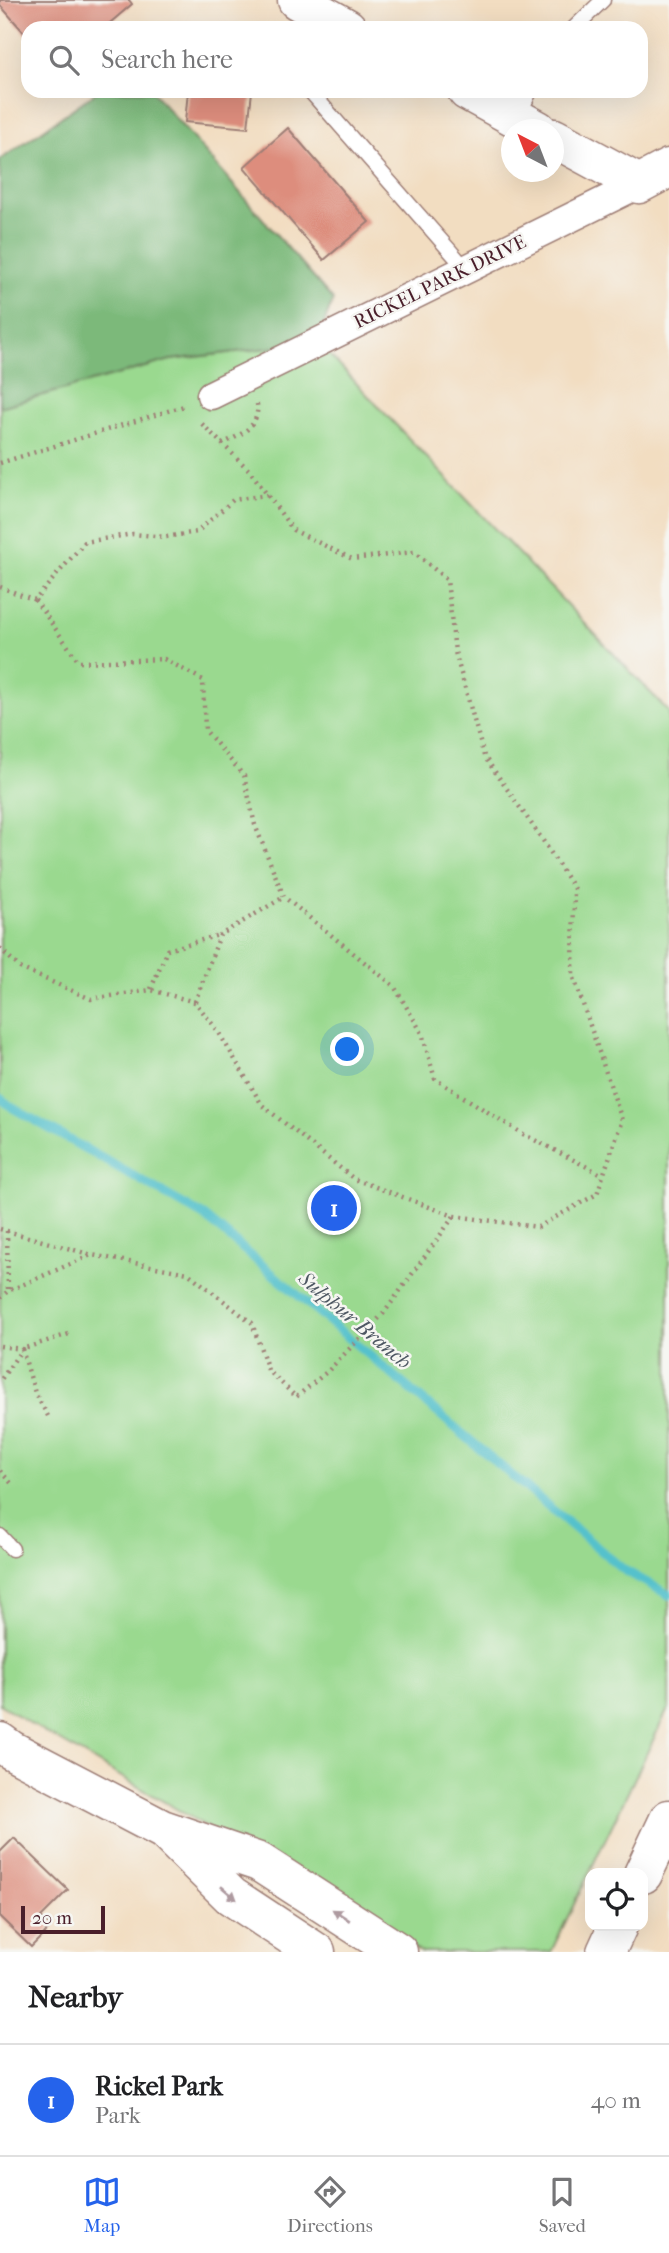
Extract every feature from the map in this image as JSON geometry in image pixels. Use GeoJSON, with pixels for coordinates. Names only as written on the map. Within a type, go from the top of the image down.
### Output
{"type":"FeatureCollection","features":[{"type":"Feature","properties":{"kind":"street"},"geometry":{"type":"LineString","coordinates":[[487,98],[529,113]]}},
{"type":"Feature","properties":{"kind":"street"},"geometry":{"type":"LineString","coordinates":[[564,142],[654,176]]}},
{"type":"Feature","properties":{"kind":"street","name":"RICKEL PARK DRIVE"},"geometry":{"type":"LineString","coordinates":[[211,394],[654,176]]}},
{"type":"Feature","properties":{"kind":"street"},"geometry":{"type":"LineString","coordinates":[[4,1751],[162,1829],[259,1862],[398,1952]]}},
{"type":"Feature","properties":{"kind":"street"},"geometry":{"type":"LineString","coordinates":[[646,1868],[669,1819]]}},
{"type":"Feature","properties":{"kind":"street"},"geometry":{"type":"LineString","coordinates":[[162,1829],[230,1896],[316,1952]]}},
{"type":"Feature","properties":{"kind":"street"},"geometry":{"type":"LineString","coordinates":[[606,1952],[616,1931]]}},
{"type":"Feature","properties":{"kind":"lane"},"geometry":{"type":"LineString","coordinates":[[582,21],[603,0]]}},
{"type":"Feature","properties":{"kind":"lane"},"geometry":{"type":"LineString","coordinates":[[316,98],[466,269]]}},
{"type":"Feature","properties":{"kind":"lane"},"geometry":{"type":"LineString","coordinates":[[0,1536],[12,1549]]}},
{"type":"Feature","properties":{"kind":"path"},"geometry":{"type":"LineString","coordinates":[[222,444],[253,425],[258,412],[253,374]]}},
{"type":"Feature","properties":{"kind":"path"},"geometry":{"type":"LineString","coordinates":[[0,463],[184,406],[250,471],[293,530],[352,559],[414,552],[447,580],[455,652],[484,756],[574,889],[573,975],[622,1120],[597,1194],[538,1227],[454,1216],[354,1179],[262,1105],[218,1031],[195,1002],[151,990],[91,999],[20,968],[0,948]]}},
{"type":"Feature","properties":{"kind":"path"},"geometry":{"type":"LineString","coordinates":[[35,600],[85,542],[133,534],[166,537],[197,532],[233,500],[268,495]]}},
{"type":"Feature","properties":{"kind":"path"},"geometry":{"type":"LineString","coordinates":[[0,587],[35,600],[79,662],[164,659],[203,680],[205,730],[244,776],[255,825],[284,897],[394,986],[422,1033],[435,1079],[523,1134],[603,1175]]}},
{"type":"Feature","properties":{"kind":"path"},"geometry":{"type":"LineString","coordinates":[[151,990],[167,950],[220,935],[284,897]]}},
{"type":"Feature","properties":{"kind":"path"},"geometry":{"type":"LineString","coordinates":[[195,1002],[220,935]]}},
{"type":"Feature","properties":{"kind":"path"},"geometry":{"type":"LineString","coordinates":[[0,1229],[92,1255],[188,1273],[252,1323],[268,1370],[296,1397],[328,1371],[384,1313],[454,1216]]}},
{"type":"Feature","properties":{"kind":"path"},"geometry":{"type":"LineString","coordinates":[[7,1231],[8,1291]]}},
{"type":"Feature","properties":{"kind":"path"},"geometry":{"type":"LineString","coordinates":[[0,1298],[8,1291],[92,1255]]}},
{"type":"Feature","properties":{"kind":"path"},"geometry":{"type":"LineString","coordinates":[[0,1346],[22,1349],[69,1334]]}},
{"type":"Feature","properties":{"kind":"path"},"geometry":{"type":"LineString","coordinates":[[0,1381],[22,1349]]}},
{"type":"Feature","properties":{"kind":"path"},"geometry":{"type":"LineString","coordinates":[[22,1349],[36,1393],[48,1416]]}},
{"type":"Feature","properties":{"kind":"path"},"geometry":{"type":"LineString","coordinates":[[0,1471],[13,1485]]}},
{"type":"Feature","properties":{"kind":"green space"},"geometry":{"type":"Polygon","coordinates":[[[88,98],[158,98],[333,300],[317,342],[171,360],[0,407],[0,160],[88,98]]]}},
{"type":"Feature","properties":{"kind":"green space"},"geometry":{"type":"Polygon","coordinates":[[[317,342],[669,712],[669,1707],[591,1868],[585,1868],[585,1881],[551,1952],[421,1952],[0,1704],[0,407],[154,362],[317,342]]]}},
{"type":"Feature","properties":{"kind":"building"},"geometry":{"type":"Polygon","coordinates":[[[0,0],[129,0],[132,4],[112,21],[21,21],[21,29],[0,5],[0,0]]]}},
{"type":"Feature","properties":{"kind":"building"},"geometry":{"type":"Polygon","coordinates":[[[187,98],[251,98],[248,128],[185,122],[187,98]]]}},
{"type":"Feature","properties":{"kind":"building"},"geometry":{"type":"Polygon","coordinates":[[[288,128],[369,222],[324,260],[244,167],[288,128]]]}},
{"type":"Feature","properties":{"kind":"building"},"geometry":{"type":"Polygon","coordinates":[[[14,1838],[68,1890],[41,1917],[51,1927],[31,1947],[0,1917],[0,1852],[14,1838]]]}},
{"type":"Feature","properties":{"kind":"waterway","name":"Sulphur Branch"},"geometry":{"type":"LineString","coordinates":[[0,1098],[13,1108],[204,1216],[624,1570],[669,1595]]}},
{"type":"Feature","properties":{"kind":"place","name":"Rickel Park"},"geometry":{"type":"Point","coordinates":[334,1208]}}]}
